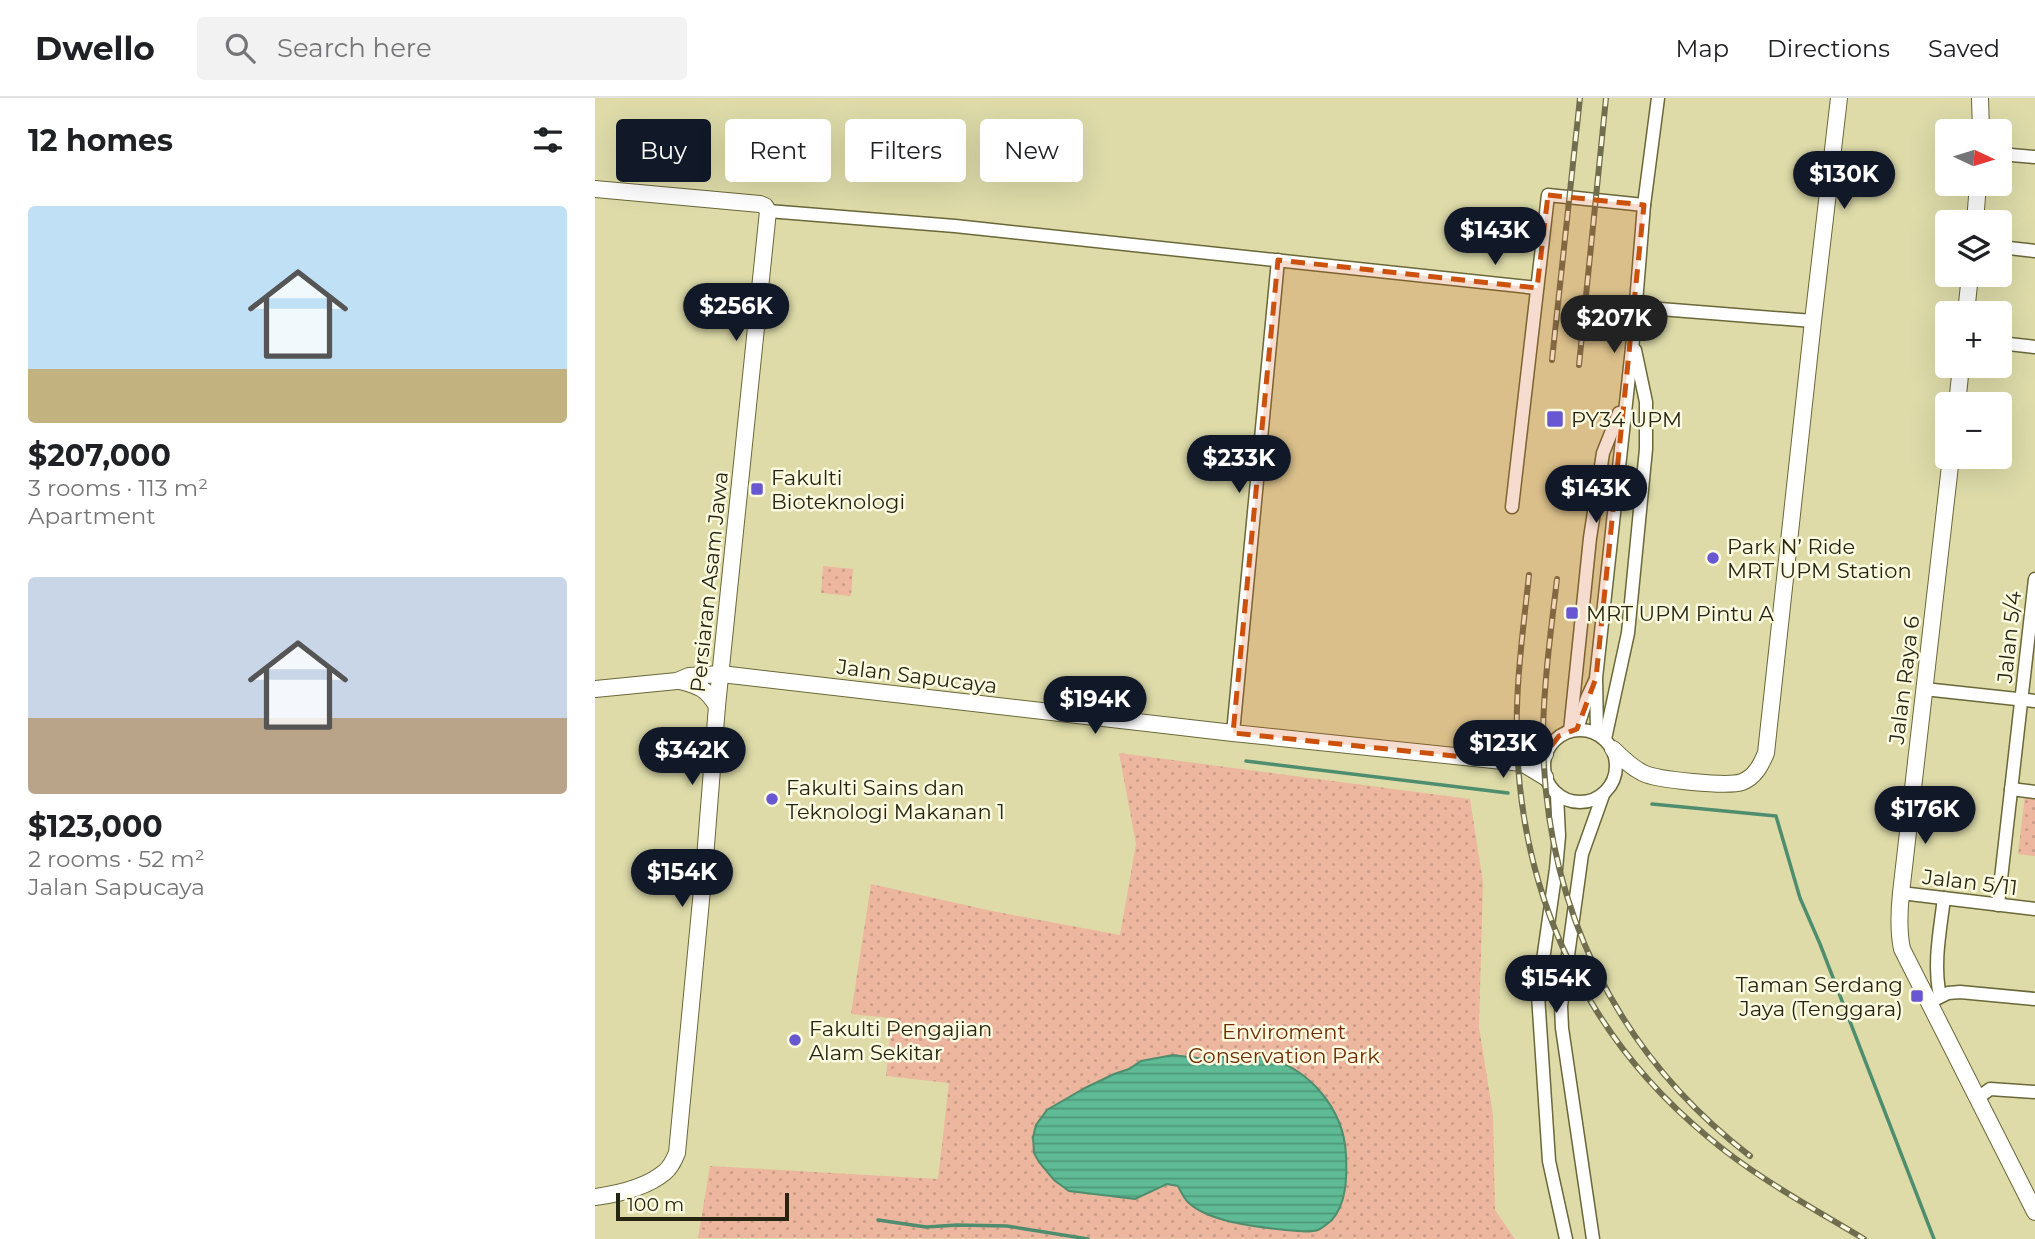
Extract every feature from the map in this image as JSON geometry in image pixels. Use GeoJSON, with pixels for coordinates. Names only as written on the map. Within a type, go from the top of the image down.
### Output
{"type":"FeatureCollection","features":[{"type":"Feature","properties":{"kind":"street"},"geometry":{"type":"LineString","coordinates":[[1658,98],[1644,205],[1633,339],[1597,678],[1605,741],[1616,761],[1616,774],[1611,786],[1602,795],[1592,801],[1580,803],[1557,795],[1545,777],[1543,766],[1545,754],[1551,744],[1559,736],[1574,730],[1605,741],[1630,766],[1646,775],[1705,783],[1745,781],[1759,769],[1766,753],[1839,98]]}},
{"type":"Feature","properties":{"kind":"street"},"geometry":{"type":"LineString","coordinates":[[1980,98],[1981,119]]}},
{"type":"Feature","properties":{"kind":"street"},"geometry":{"type":"LineString","coordinates":[[2013,155],[2035,157]]}},
{"type":"Feature","properties":{"kind":"street"},"geometry":{"type":"LineString","coordinates":[[595,189],[760,204],[768,211],[955,226],[1537,288]]}},
{"type":"Feature","properties":{"kind":"street"},"geometry":{"type":"LineString","coordinates":[[1512,507],[1548,195],[1644,205]]}},
{"type":"Feature","properties":{"kind":"street","name":"Persiaran Asam Jawa"},"geometry":{"type":"LineString","coordinates":[[595,1197],[625,1191],[647,1182],[665,1172],[677,1153],[720,674],[768,211]]}},
{"type":"Feature","properties":{"kind":"street"},"geometry":{"type":"LineString","coordinates":[[2012,248],[2035,251]]}},
{"type":"Feature","properties":{"kind":"street"},"geometry":{"type":"LineString","coordinates":[[1233,733],[1278,260]]}},
{"type":"Feature","properties":{"kind":"street"},"geometry":{"type":"LineString","coordinates":[[1636,307],[1813,321]]}},
{"type":"Feature","properties":{"kind":"street"},"geometry":{"type":"LineString","coordinates":[[1605,741],[1628,633],[1646,449],[1646,402],[1633,339]]}},
{"type":"Feature","properties":{"kind":"street"},"geometry":{"type":"LineString","coordinates":[[2012,344],[2035,347]]}},
{"type":"Feature","properties":{"kind":"street"},"geometry":{"type":"LineString","coordinates":[[1574,730],[1590,538],[1603,453],[1617,422],[1628,375]]}},
{"type":"Feature","properties":{"kind":"street","name":"Jalan Raya 6"},"geometry":{"type":"LineString","coordinates":[[1950,469],[1898,916],[1902,948],[1935,999],[1978,1098],[2030,1189],[2035,1212]]}},
{"type":"Feature","properties":{"kind":"street","name":"Jalan 5/4"},"geometry":{"type":"LineString","coordinates":[[1998,905],[2035,579]]}},
{"type":"Feature","properties":{"kind":"street","name":"Jalan Sapucaya"},"geometry":{"type":"LineString","coordinates":[[595,689],[720,674],[1233,733],[1523,763]]}},
{"type":"Feature","properties":{"kind":"street"},"geometry":{"type":"LineString","coordinates":[[1574,730],[1597,678]]}},
{"type":"Feature","properties":{"kind":"street"},"geometry":{"type":"LineString","coordinates":[[677,681],[699,685],[708,692],[717,706]]}},
{"type":"Feature","properties":{"kind":"street"},"geometry":{"type":"LineString","coordinates":[[1924,689],[2035,701]]}},
{"type":"Feature","properties":{"kind":"street"},"geometry":{"type":"LineString","coordinates":[[1523,763],[1545,754]]}},
{"type":"Feature","properties":{"kind":"street"},"geometry":{"type":"LineString","coordinates":[[1523,763],[1545,777]]}},
{"type":"Feature","properties":{"kind":"street"},"geometry":{"type":"LineString","coordinates":[[2011,789],[2035,792]]}},
{"type":"Feature","properties":{"kind":"street"},"geometry":{"type":"LineString","coordinates":[[1557,795],[1559,836],[1556,869],[1538,996],[1549,1161],[1566,1239]]}},
{"type":"Feature","properties":{"kind":"street"},"geometry":{"type":"LineString","coordinates":[[1593,1239],[1561,1006],[1582,854],[1602,795]]}},
{"type":"Feature","properties":{"kind":"street","name":"Jalan 5/11"},"geometry":{"type":"LineString","coordinates":[[1901,894],[2035,909]]}},
{"type":"Feature","properties":{"kind":"street"},"geometry":{"type":"LineString","coordinates":[[1935,999],[1944,898]]}},
{"type":"Feature","properties":{"kind":"street"},"geometry":{"type":"LineString","coordinates":[[1935,999],[1948,993],[1960,992],[2035,999]]}},
{"type":"Feature","properties":{"kind":"street"},"geometry":{"type":"LineString","coordinates":[[1978,1098],[1990,1089],[2035,1092]]}},
{"type":"Feature","properties":{"kind":"highlighted area"},"geometry":{"type":"Polygon","coordinates":[[[1548,195],[1644,205],[1596,678],[1577,729],[1559,736],[1545,754],[1522,763],[1233,733],[1278,260],[1537,288],[1548,195]]]}},
{"type":"Feature","properties":{"kind":"green space"},"geometry":{"type":"Polygon","coordinates":[[[823,566],[853,569],[851,596],[821,593],[823,566]]]}},
{"type":"Feature","properties":{"kind":"green space","name":"Enviroment Conservation Park"},"geometry":{"type":"Polygon","coordinates":[[[1119,753],[1470,799],[1483,882],[1479,1027],[1493,1115],[1495,1210],[1515,1239],[698,1238],[710,1166],[938,1179],[949,1083],[886,1076],[892,1018],[851,1014],[871,884],[992,911],[1120,935],[1136,844],[1119,753]]]}},
{"type":"Feature","properties":{"kind":"green space"},"geometry":{"type":"Polygon","coordinates":[[[2025,795],[2035,796],[2035,856],[2018,854],[2025,795]]]}},
{"type":"Feature","properties":{"kind":"shaded area"},"geometry":{"type":"Polygon","coordinates":[[[1173,1055],[1201,1058],[1263,1057],[1295,1070],[1321,1092],[1339,1122],[1346,1155],[1343,1198],[1331,1221],[1310,1231],[1261,1227],[1206,1214],[1186,1200],[1178,1186],[1167,1184],[1135,1199],[1069,1191],[1054,1180],[1034,1153],[1033,1137],[1036,1125],[1047,1110],[1141,1061],[1173,1055]]]}},
{"type":"Feature","properties":{"kind":"waterway"},"geometry":{"type":"LineString","coordinates":[[1246,761],[1508,793]]}},
{"type":"Feature","properties":{"kind":"waterway"},"geometry":{"type":"LineString","coordinates":[[1652,804],[1776,816],[1800,898],[1934,1239]]}},
{"type":"Feature","properties":{"kind":"waterway"},"geometry":{"type":"LineString","coordinates":[[878,1220],[926,1227],[1007,1226],[1088,1239]]}},
{"type":"Feature","properties":{"kind":"railway"},"geometry":{"type":"LineString","coordinates":[[1552,360],[1580,98]]}},
{"type":"Feature","properties":{"kind":"railway"},"geometry":{"type":"LineString","coordinates":[[1579,365],[1606,98]]}},
{"type":"Feature","properties":{"kind":"railway"},"geometry":{"type":"LineString","coordinates":[[1529,575],[1517,701],[1517,744],[1522,802],[1532,857],[1548,911],[1569,962],[1596,1010],[1628,1056],[1666,1098],[1726,1152],[1864,1239]]}},
{"type":"Feature","properties":{"kind":"railway"},"geometry":{"type":"LineString","coordinates":[[1557,579],[1546,675],[1543,732],[1546,795],[1556,856],[1573,914],[1596,969],[1625,1021],[1661,1070],[1702,1115],[1750,1156]]}},
{"type":"Feature","properties":{"kind":"place","name":"PY34 UPM"},"geometry":{"type":"Point","coordinates":[1555,419]}},
{"type":"Feature","properties":{"kind":"place","name":"Fakulti Bioteknologi"},"geometry":{"type":"Point","coordinates":[757,489]}},
{"type":"Feature","properties":{"kind":"place","name":"Park N’ Ride MRT UPM Station"},"geometry":{"type":"Point","coordinates":[1713,558]}},
{"type":"Feature","properties":{"kind":"place","name":"MRT UPM Pintu A"},"geometry":{"type":"Point","coordinates":[1572,613]}},
{"type":"Feature","properties":{"kind":"place","name":"Fakulti Sains dan Teknologi Makanan 1"},"geometry":{"type":"Point","coordinates":[772,799]}},
{"type":"Feature","properties":{"kind":"place","name":"Taman Serdang Jaya (Tenggara)"},"geometry":{"type":"Point","coordinates":[1917,996]}},
{"type":"Feature","properties":{"kind":"place","name":"Fakulti Pengajian Alam Sekitar"},"geometry":{"type":"Point","coordinates":[795,1040]}}]}
